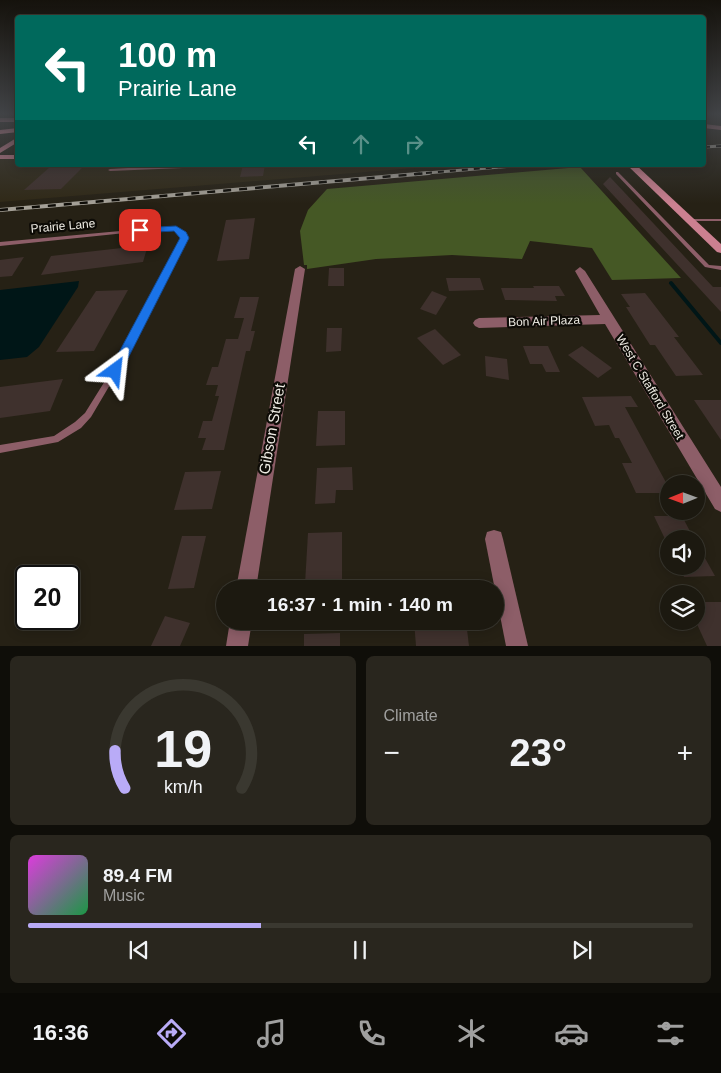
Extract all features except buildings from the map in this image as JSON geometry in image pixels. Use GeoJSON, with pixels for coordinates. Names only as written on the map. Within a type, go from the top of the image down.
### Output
{"type":"FeatureCollection","features":[{"type":"Feature","properties":{"kind":"street"},"geometry":{"type":"LineString","coordinates":[[0,157],[15,157]]}},
{"type":"Feature","properties":{"kind":"street"},"geometry":{"type":"LineString","coordinates":[[633,167],[721,250]]}},
{"type":"Feature","properties":{"kind":"street","name":"Gibson Street"},"geometry":{"type":"LineString","coordinates":[[248,580],[300,269]]}},
{"type":"Feature","properties":{"kind":"street","name":"West C Stafford Street"},"geometry":{"type":"LineString","coordinates":[[580,271],[721,503]]}},
{"type":"Feature","properties":{"kind":"street","name":"Bon Air Plaza"},"geometry":{"type":"LineString","coordinates":[[479,323],[609,319]]}},
{"type":"Feature","properties":{"kind":"street"},"geometry":{"type":"LineString","coordinates":[[494,539],[517,646]]}},
{"type":"Feature","properties":{"kind":"street"},"geometry":{"type":"LineString","coordinates":[[237,646],[240,630]]}},
{"type":"Feature","properties":{"kind":"lane"},"geometry":{"type":"LineString","coordinates":[[110,170],[183,167]]}},
{"type":"Feature","properties":{"kind":"lane"},"geometry":{"type":"LineString","coordinates":[[617,173],[708,266],[721,268]]}},
{"type":"Feature","properties":{"kind":"lane"},"geometry":{"type":"LineString","coordinates":[[690,220],[721,220]]}},
{"type":"Feature","properties":{"kind":"lane","name":"Prairie Lane"},"geometry":{"type":"LineString","coordinates":[[0,244],[164,228],[176,229],[183,234],[184,238],[125,354],[88,415],[78,425],[55,439],[0,448]]}},
{"type":"Feature","properties":{"kind":"shaded area"},"geometry":{"type":"Polygon","coordinates":[[[15,158],[15,167],[427,167],[0,202],[0,159],[15,158]]]}},
{"type":"Feature","properties":{"kind":"shaded area"},"geometry":{"type":"Polygon","coordinates":[[[79,281],[78,287],[39,347],[27,357],[0,360],[0,290],[79,281]]]}},
{"type":"Feature","properties":{"kind":"green space"},"geometry":{"type":"Polygon","coordinates":[[[580,167],[681,278],[612,280],[592,248],[530,241],[522,259],[452,255],[376,259],[307,269],[307,265],[304,265],[300,231],[308,210],[327,189],[580,167]]]}},
{"type":"Feature","properties":{"kind":"waterway"},"geometry":{"type":"LineString","coordinates":[[671,283],[721,343]]}},
{"type":"Feature","properties":{"kind":"railway"},"geometry":{"type":"LineString","coordinates":[[706,147],[721,146]]}},
{"type":"Feature","properties":{"kind":"railway"},"geometry":{"type":"LineString","coordinates":[[414,174],[500,167]]}},
{"type":"Feature","properties":{"kind":"railway"},"geometry":{"type":"LineString","coordinates":[[0,210],[429,173]]}},
{"type":"Feature","properties":{"kind":"route"},"geometry":{"type":"LineString","coordinates":[[115,371],[184,238],[183,234],[176,229],[140,230]]}}]}
